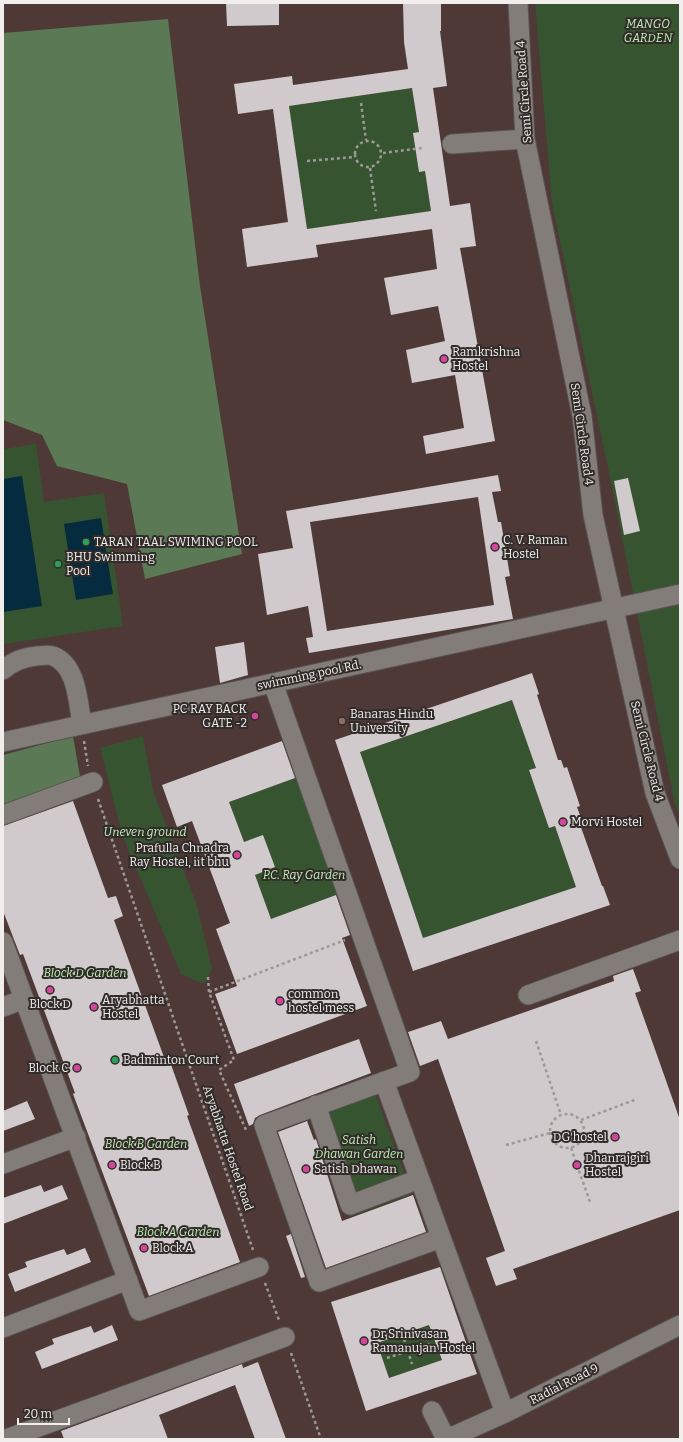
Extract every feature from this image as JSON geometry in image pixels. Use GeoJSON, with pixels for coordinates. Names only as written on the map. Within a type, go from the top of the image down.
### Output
{"type":"FeatureCollection","features":[{"type":"Feature","properties":{"kind":"street","name":"Semi Circle Road 4"},"geometry":{"type":"LineString","coordinates":[[518,3],[525,139],[582,416],[593,515],[656,793],[680,859]]}},
{"type":"Feature","properties":{"kind":"street"},"geometry":{"type":"LineString","coordinates":[[452,144],[525,139]]}},
{"type":"Feature","properties":{"kind":"street","name":"swimming pool Rd."},"geometry":{"type":"LineString","coordinates":[[3,742],[680,594]]}},
{"type":"Feature","properties":{"kind":"street"},"geometry":{"type":"LineString","coordinates":[[3,670],[10,664],[32,657],[52,655],[68,667],[74,684],[82,724]]}},
{"type":"Feature","properties":{"kind":"street"},"geometry":{"type":"LineString","coordinates":[[274,683],[410,1072],[264,1124],[319,1282],[441,1238]]}},
{"type":"Feature","properties":{"kind":"street"},"geometry":{"type":"LineString","coordinates":[[3,815],[93,782]]}},
{"type":"Feature","properties":{"kind":"street"},"geometry":{"type":"LineString","coordinates":[[528,995],[680,940]]}},
{"type":"Feature","properties":{"kind":"street"},"geometry":{"type":"LineString","coordinates":[[3,942],[139,1311],[259,1267]]}},
{"type":"Feature","properties":{"kind":"street"},"geometry":{"type":"LineString","coordinates":[[3,1007],[24,999]]}},
{"type":"Feature","properties":{"kind":"street"},"geometry":{"type":"LineString","coordinates":[[384,1081],[505,1413]]}},
{"type":"Feature","properties":{"kind":"street"},"geometry":{"type":"LineString","coordinates":[[316,1105],[350,1205],[419,1179]]}},
{"type":"Feature","properties":{"kind":"street"},"geometry":{"type":"LineString","coordinates":[[3,1164],[76,1137]]}},
{"type":"Feature","properties":{"kind":"street"},"geometry":{"type":"LineString","coordinates":[[3,1328],[128,1280]]}},
{"type":"Feature","properties":{"kind":"street","name":"Radial Road 9"},"geometry":{"type":"LineString","coordinates":[[447,1439],[505,1413],[680,1326]]}},
{"type":"Feature","properties":{"kind":"street"},"geometry":{"type":"LineString","coordinates":[[3,1432],[6,1439],[285,1337]]}},
{"type":"Feature","properties":{"kind":"street"},"geometry":{"type":"LineString","coordinates":[[432,1411],[447,1439]]}},
{"type":"Feature","properties":{"kind":"path"},"geometry":{"type":"LineString","coordinates":[[361,103],[366,140]]}},
{"type":"Feature","properties":{"kind":"path"},"geometry":{"type":"LineString","coordinates":[[366,140],[377,143],[383,153],[379,163],[370,168],[360,166],[354,157],[357,146],[366,140]]}},
{"type":"Feature","properties":{"kind":"path"},"geometry":{"type":"LineString","coordinates":[[383,153],[422,148]]}},
{"type":"Feature","properties":{"kind":"path"},"geometry":{"type":"LineString","coordinates":[[308,161],[354,157]]}},
{"type":"Feature","properties":{"kind":"path"},"geometry":{"type":"LineString","coordinates":[[370,168],[376,211]]}},
{"type":"Feature","properties":{"kind":"path","name":"Aryabhatta Hostel Road"},"geometry":{"type":"LineString","coordinates":[[82,724],[87,761],[93,782],[259,1267],[321,1439]]}},
{"type":"Feature","properties":{"kind":"path"},"geometry":{"type":"LineString","coordinates":[[209,992],[362,934]]}},
{"type":"Feature","properties":{"kind":"path"},"geometry":{"type":"LineString","coordinates":[[208,977],[209,992],[234,1060],[219,1070],[246,1133],[264,1124]]}},
{"type":"Feature","properties":{"kind":"path"},"geometry":{"type":"LineString","coordinates":[[536,1041],[561,1115]]}},
{"type":"Feature","properties":{"kind":"path"},"geometry":{"type":"LineString","coordinates":[[580,1120],[637,1098]]}},
{"type":"Feature","properties":{"kind":"path"},"geometry":{"type":"LineString","coordinates":[[570,1114],[580,1120],[584,1125],[583,1138],[580,1143],[571,1148],[561,1148],[556,1144],[550,1133],[551,1124],[561,1115],[570,1114]]}},
{"type":"Feature","properties":{"kind":"path"},"geometry":{"type":"LineString","coordinates":[[506,1145],[550,1133]]}},
{"type":"Feature","properties":{"kind":"path"},"geometry":{"type":"LineString","coordinates":[[571,1148],[590,1202]]}},
{"type":"Feature","properties":{"kind":"path"},"geometry":{"type":"LineString","coordinates":[[404,1339],[412,1364]]}},
{"type":"Feature","properties":{"kind":"path"},"geometry":{"type":"LineString","coordinates":[[387,1358],[430,1344]]}},
{"type":"Feature","properties":{"kind":"shaded area","name":"Banaras Hindu University"},"geometry":{"type":"Polygon","coordinates":[[[3,3],[680,3],[680,1439],[3,1439],[3,3]]]}},
{"type":"Feature","properties":{"kind":"green space","name":"MANGO GARDEN"},"geometry":{"type":"Polygon","coordinates":[[[535,3],[680,3],[680,816],[675,805],[611,482],[552,203],[535,3]]]}},
{"type":"Feature","properties":{"kind":"green space"},"geometry":{"type":"Polygon","coordinates":[[[168,19],[200,286],[242,554],[145,579],[127,484],[57,466],[42,435],[3,420],[3,33],[168,19]]]}},
{"type":"Feature","properties":{"kind":"green space"},"geometry":{"type":"Polygon","coordinates":[[[412,88],[431,211],[307,229],[289,106],[412,88]]]}},
{"type":"Feature","properties":{"kind":"green space","name":"BHU Swimming Pool"},"geometry":{"type":"Polygon","coordinates":[[[36,444],[44,502],[104,493],[123,626],[3,644],[3,449],[36,444]]]}},
{"type":"Feature","properties":{"kind":"green space","name":"Morvi Hostel"},"geometry":{"type":"Polygon","coordinates":[[[512,700],[536,768],[529,770],[549,828],[555,826],[576,887],[423,938],[360,752],[512,700]]]}},
{"type":"Feature","properties":{"kind":"green space"},"geometry":{"type":"Polygon","coordinates":[[[73,736],[81,782],[3,809],[3,755],[73,736]]]}},
{"type":"Feature","properties":{"kind":"green space","name":"Uneven ground"},"geometry":{"type":"Polygon","coordinates":[[[143,736],[153,791],[196,902],[212,969],[204,984],[181,974],[123,837],[100,748],[143,736]]]}},
{"type":"Feature","properties":{"kind":"green space","name":"P.C. Ray Garden"},"geometry":{"type":"Polygon","coordinates":[[[301,776],[343,893],[271,919],[255,875],[275,867],[263,836],[244,842],[229,802],[301,776]]]}},
{"type":"Feature","properties":{"kind":"green space","name":"Satish Dhawan Garden"},"geometry":{"type":"Polygon","coordinates":[[[369,1077],[412,1194],[349,1217],[306,1099],[369,1077]]]}},
{"type":"Feature","properties":{"kind":"green space"},"geometry":{"type":"Polygon","coordinates":[[[429,1325],[444,1343],[437,1346],[441,1360],[389,1378],[377,1343],[429,1325]]]}},
{"type":"Feature","properties":{"kind":"water"},"geometry":{"type":"Polygon","coordinates":[[[22,476],[42,606],[3,612],[3,479],[22,476]]]}},
{"type":"Feature","properties":{"kind":"water","name":"TARAN TAAL SWIMING POOL"},"geometry":{"type":"Polygon","coordinates":[[[101,518],[113,594],[76,600],[64,524],[101,518]]]}},
{"type":"Feature","properties":{"kind":"building"},"geometry":{"type":"Polygon","coordinates":[[[226,3],[279,3],[279,25],[227,26],[226,3]]]}},
{"type":"Feature","properties":{"kind":"building"},"geometry":{"type":"Polygon","coordinates":[[[403,3],[441,3],[440,31],[447,86],[433,88],[450,206],[470,203],[476,246],[460,248],[495,441],[426,454],[423,436],[464,428],[455,375],[412,383],[406,350],[445,341],[438,306],[391,315],[384,278],[437,269],[432,229],[316,245],[318,257],[247,267],[242,229],[288,222],[273,109],[238,114],[234,84],[292,76],[293,85],[408,69],[404,42],[403,3]],[[412,88],[289,106],[307,229],[431,211],[425,171],[419,172],[413,133],[419,132],[412,88]]]}},
{"type":"Feature","properties":{"kind":"building","name":"C. V. Raman Hostel"},"geometry":{"type":"Polygon","coordinates":[[[498,475],[501,491],[492,492],[498,522],[501,522],[510,576],[505,577],[513,619],[309,653],[306,638],[313,637],[308,606],[267,615],[258,554],[293,548],[286,511],[498,475]],[[478,497],[310,522],[327,631],[494,605],[478,497]]]}},
{"type":"Feature","properties":{"kind":"building"},"geometry":{"type":"Polygon","coordinates":[[[628,478],[640,531],[624,535],[614,481],[628,478]]]}},
{"type":"Feature","properties":{"kind":"building"},"geometry":{"type":"Polygon","coordinates":[[[244,642],[248,675],[220,683],[215,647],[244,642]]]}},
{"type":"Feature","properties":{"kind":"building","name":"Morvi Hostel"},"geometry":{"type":"Polygon","coordinates":[[[532,673],[539,694],[537,695],[558,760],[561,760],[564,768],[567,767],[580,806],[577,807],[581,818],[578,819],[610,905],[413,971],[335,740],[532,673]],[[512,700],[360,752],[423,938],[576,887],[555,826],[549,828],[529,770],[536,768],[512,700]]]}},
{"type":"Feature","properties":{"kind":"building"},"geometry":{"type":"Polygon","coordinates":[[[282,741],[295,778],[229,802],[244,842],[263,835],[275,867],[255,875],[271,919],[336,895],[350,935],[342,938],[367,1006],[237,1054],[215,994],[237,986],[216,929],[230,923],[192,821],[177,827],[162,785],[282,741]]]}},
{"type":"Feature","properties":{"kind":"building","name":"Aryabhatta Hostel"},"geometry":{"type":"Polygon","coordinates":[[[73,801],[108,898],[116,896],[123,916],[114,920],[165,1060],[169,1059],[189,1115],[187,1116],[240,1262],[149,1296],[73,1094],[75,1093],[23,954],[20,955],[3,911],[3,826],[73,801]]]}},
{"type":"Feature","properties":{"kind":"building","name":"Dhanrajgiri Hostel"},"geometry":{"type":"Polygon","coordinates":[[[633,969],[641,991],[635,993],[680,1120],[680,1210],[513,1269],[517,1279],[496,1286],[486,1258],[505,1251],[438,1059],[420,1066],[408,1032],[441,1021],[448,1039],[614,981],[613,976],[633,969]]]}},
{"type":"Feature","properties":{"kind":"building"},"geometry":{"type":"Polygon","coordinates":[[[359,1039],[371,1073],[260,1115],[255,1118],[253,1124],[249,1126],[234,1084],[359,1039]]]}},
{"type":"Feature","properties":{"kind":"building"},"geometry":{"type":"Polygon","coordinates":[[[27,1101],[35,1119],[3,1131],[3,1111],[27,1101]]]}},
{"type":"Feature","properties":{"kind":"building"},"geometry":{"type":"Polygon","coordinates":[[[307,1121],[314,1140],[316,1139],[342,1221],[413,1195],[426,1232],[326,1268],[278,1132],[307,1121]]]}},
{"type":"Feature","properties":{"kind":"building"},"geometry":{"type":"Polygon","coordinates":[[[41,1185],[44,1192],[62,1185],[68,1199],[3,1224],[3,1198],[41,1185]]]}},
{"type":"Feature","properties":{"kind":"building"},"geometry":{"type":"Polygon","coordinates":[[[291,1234],[305,1277],[301,1278],[286,1236],[291,1234]]]}},
{"type":"Feature","properties":{"kind":"building"},"geometry":{"type":"Polygon","coordinates":[[[85,1248],[91,1262],[15,1292],[8,1274],[27,1267],[25,1262],[64,1249],[67,1255],[85,1248]]]}},
{"type":"Feature","properties":{"kind":"building","name":"Dr Srinivasan Ramanujan Hostel"},"geometry":{"type":"Polygon","coordinates":[[[440,1267],[477,1374],[366,1411],[331,1302],[440,1267]],[[429,1325],[377,1343],[389,1378],[442,1360],[429,1325]]]}},
{"type":"Feature","properties":{"kind":"building"},"geometry":{"type":"Polygon","coordinates":[[[112,1325],[118,1340],[42,1369],[35,1352],[54,1344],[52,1339],[91,1326],[94,1333],[112,1325]]]}},
{"type":"Feature","properties":{"kind":"building"},"geometry":{"type":"Polygon","coordinates":[[[258,1362],[286,1439],[255,1439],[235,1385],[159,1415],[168,1439],[64,1439],[61,1431],[242,1364],[243,1368],[258,1362]]]}},
{"type":"Feature","properties":{"kind":"place","name":"Ramkrishna Hostel"},"geometry":{"type":"Point","coordinates":[444,359]}},
{"type":"Feature","properties":{"kind":"place","name":"TARAN TAAL SWIMING POOL"},"geometry":{"type":"Point","coordinates":[86,542]}},
{"type":"Feature","properties":{"kind":"place","name":"C. V. Raman Hostel"},"geometry":{"type":"Point","coordinates":[495,547]}},
{"type":"Feature","properties":{"kind":"place","name":"BHU Swimming Pool"},"geometry":{"type":"Point","coordinates":[58,564]}},
{"type":"Feature","properties":{"kind":"place","name":"PC RAY BACK GATE -2"},"geometry":{"type":"Point","coordinates":[255,716]}},
{"type":"Feature","properties":{"kind":"place","name":"Banaras Hindu University"},"geometry":{"type":"Point","coordinates":[342,721]}},
{"type":"Feature","properties":{"kind":"place","name":"Morvi Hostel"},"geometry":{"type":"Point","coordinates":[563,822]}},
{"type":"Feature","properties":{"kind":"place","name":"Prafulla Chnadra Ray Hostel, iit bhu"},"geometry":{"type":"Point","coordinates":[237,855]}},
{"type":"Feature","properties":{"kind":"place","name":"Block D"},"geometry":{"type":"Point","coordinates":[50,990]}},
{"type":"Feature","properties":{"kind":"place","name":"common hostel mess"},"geometry":{"type":"Point","coordinates":[280,1001]}},
{"type":"Feature","properties":{"kind":"place","name":"Aryabhatta Hostel"},"geometry":{"type":"Point","coordinates":[94,1007]}},
{"type":"Feature","properties":{"kind":"place","name":"Badminton Court"},"geometry":{"type":"Point","coordinates":[115,1060]}},
{"type":"Feature","properties":{"kind":"place","name":"Block C"},"geometry":{"type":"Point","coordinates":[77,1068]}},
{"type":"Feature","properties":{"kind":"place","name":"DG hostel"},"geometry":{"type":"Point","coordinates":[615,1137]}},
{"type":"Feature","properties":{"kind":"place","name":"Block B"},"geometry":{"type":"Point","coordinates":[112,1165]}},
{"type":"Feature","properties":{"kind":"place","name":"Dhanrajgiri Hostel"},"geometry":{"type":"Point","coordinates":[577,1165]}},
{"type":"Feature","properties":{"kind":"place","name":"Satish Dhawan"},"geometry":{"type":"Point","coordinates":[306,1169]}},
{"type":"Feature","properties":{"kind":"place","name":"Block A"},"geometry":{"type":"Point","coordinates":[144,1248]}},
{"type":"Feature","properties":{"kind":"place","name":"Dr Srinivasan Ramanujan Hostel"},"geometry":{"type":"Point","coordinates":[364,1341]}},
{"type":"Feature","properties":{"kind":"park label","name":"Block D Garden"},"geometry":{"type":"Point","coordinates":[85,973]}},
{"type":"Feature","properties":{"kind":"park label","name":"Block B Garden"},"geometry":{"type":"Point","coordinates":[146,1144]}},
{"type":"Feature","properties":{"kind":"park label","name":"Block A Garden"},"geometry":{"type":"Point","coordinates":[178,1232]}}]}
